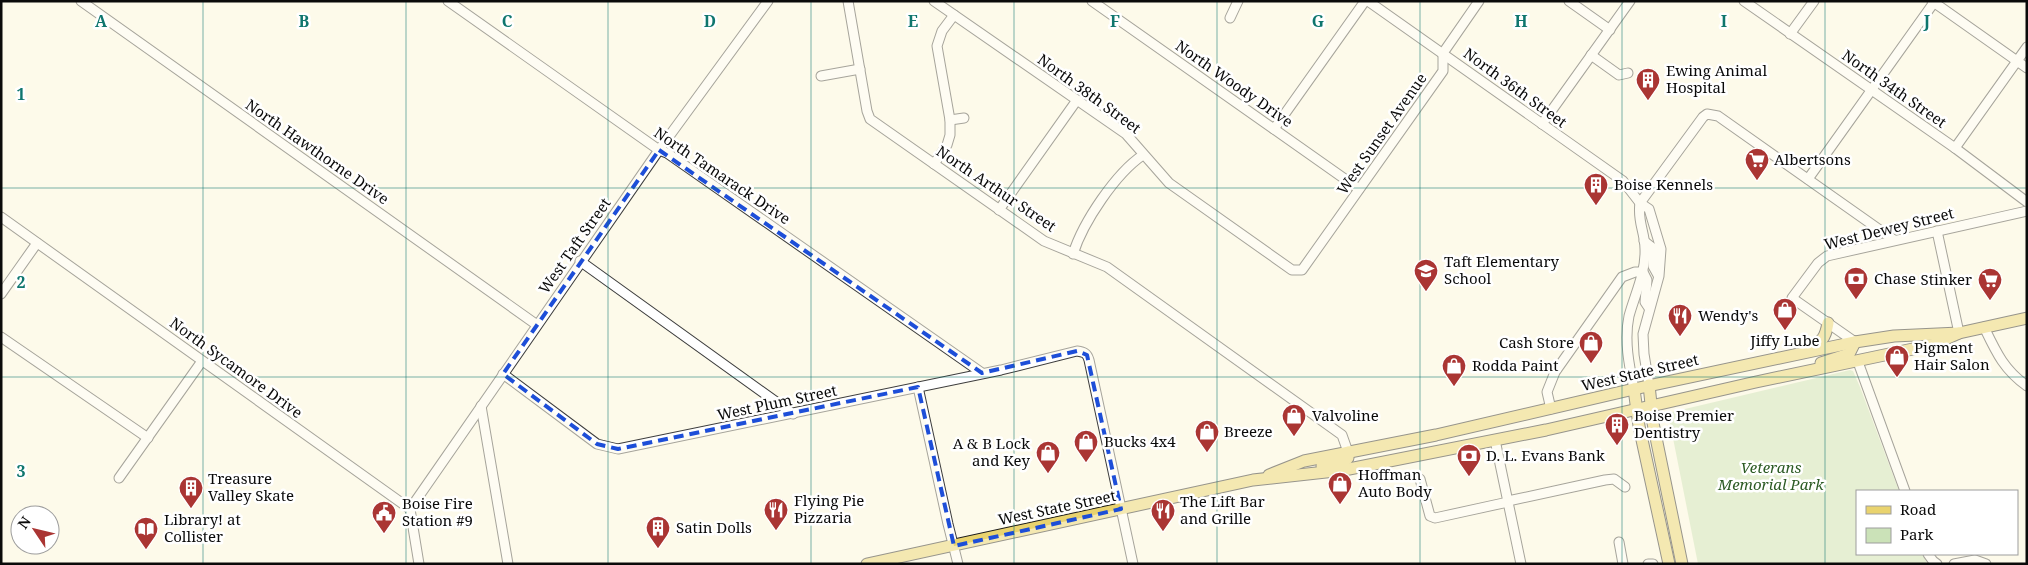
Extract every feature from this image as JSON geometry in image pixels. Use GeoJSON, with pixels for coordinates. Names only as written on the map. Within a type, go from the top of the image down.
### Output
{"type":"FeatureCollection","features":[{"type":"Feature","properties":{"kind":"main road","name":"West State Street"},"geometry":{"type":"LineString","coordinates":[[1254,480],[1304,461],[1432,436],[1634,389],[1855,342],[1894,336],[1959,333],[2027,319]]}},
{"type":"Feature","properties":{"kind":"main road"},"geometry":{"type":"LineString","coordinates":[[1787,357],[1820,342],[1826,336],[1828,323]]}},
{"type":"Feature","properties":{"kind":"main road","name":"West State Street"},"geometry":{"type":"LineString","coordinates":[[867,564],[1254,480],[1344,470],[1637,411],[1793,374],[1858,362],[1932,345],[1959,333]]}},
{"type":"Feature","properties":{"kind":"main road","name":"West State Street"},"geometry":{"type":"LineString","coordinates":[[1793,374],[1849,354],[1855,342]]}},
{"type":"Feature","properties":{"kind":"main road"},"geometry":{"type":"LineString","coordinates":[[1649,386],[1653,423],[1682,564]]}},
{"type":"Feature","properties":{"kind":"main road"},"geometry":{"type":"LineString","coordinates":[[1634,389],[1668,564]]}},
{"type":"Feature","properties":{"kind":"main road","name":"West State Street"},"geometry":{"type":"LineString","coordinates":[[1399,459],[1398,452],[1400,450],[1421,444],[1432,436]]}},
{"type":"Feature","properties":{"kind":"main road","name":"West State Street"},"geometry":{"type":"LineString","coordinates":[[1302,475],[1311,470],[1344,462],[1348,458],[1348,452]]}},
{"type":"Feature","properties":{"kind":"street","name":"North Hawthorne Drive"},"geometry":{"type":"LineString","coordinates":[[81,1],[537,325]]}},
{"type":"Feature","properties":{"kind":"street","name":"North Tamarack Drive"},"geometry":{"type":"LineString","coordinates":[[448,1],[659,150],[667,153],[982,373]]}},
{"type":"Feature","properties":{"kind":"street","name":"West Taft Street"},"geometry":{"type":"LineString","coordinates":[[410,509],[580,261],[768,1]]}},
{"type":"Feature","properties":{"kind":"street","name":"North Arthur Street"},"geometry":{"type":"LineString","coordinates":[[848,1],[870,119],[1044,241],[1107,267],[1335,430],[1342,436],[1348,452]]}},
{"type":"Feature","properties":{"kind":"street","name":"North 38th Street"},"geometry":{"type":"LineString","coordinates":[[934,1],[1126,134],[1169,183],[1292,270]]}},
{"type":"Feature","properties":{"kind":"street","name":"North Woody Drive"},"geometry":{"type":"LineString","coordinates":[[1092,1],[1359,189]]}},
{"type":"Feature","properties":{"kind":"street"},"geometry":{"type":"LineString","coordinates":[[1230,18],[1238,1]]}},
{"type":"Feature","properties":{"kind":"street"},"geometry":{"type":"LineString","coordinates":[[1274,129],[1366,1]]}},
{"type":"Feature","properties":{"kind":"street","name":"North 36th Street"},"geometry":{"type":"LineString","coordinates":[[1366,1],[1443,53],[1623,182],[1640,203],[1649,209],[1659,239],[1660,249],[1659,276],[1643,334],[1649,386]]}},
{"type":"Feature","properties":{"kind":"street","name":"West Sunset Avenue"},"geometry":{"type":"LineString","coordinates":[[1292,270],[1302,270],[1443,71],[1443,53],[1479,1]]}},
{"type":"Feature","properties":{"kind":"street"},"geometry":{"type":"LineString","coordinates":[[1569,1],[1610,30]]}},
{"type":"Feature","properties":{"kind":"street"},"geometry":{"type":"LineString","coordinates":[[1542,124],[1630,1]]}},
{"type":"Feature","properties":{"kind":"street","name":"North 34th Street"},"geometry":{"type":"LineString","coordinates":[[1744,1],[1955,148],[2027,202]]}},
{"type":"Feature","properties":{"kind":"street"},"geometry":{"type":"LineString","coordinates":[[1790,34],[1814,1]]}},
{"type":"Feature","properties":{"kind":"street"},"geometry":{"type":"LineString","coordinates":[[1808,179],[1933,2],[2027,68]]}},
{"type":"Feature","properties":{"kind":"street"},"geometry":{"type":"LineString","coordinates":[[934,164],[947,145],[950,135],[950,120],[937,46],[942,31],[954,15]]}},
{"type":"Feature","properties":{"kind":"street"},"geometry":{"type":"LineString","coordinates":[[1955,148],[2027,47]]}},
{"type":"Feature","properties":{"kind":"street"},"geometry":{"type":"LineString","coordinates":[[1592,55],[1619,74],[1628,73]]}},
{"type":"Feature","properties":{"kind":"street"},"geometry":{"type":"LineString","coordinates":[[821,76],[860,69]]}},
{"type":"Feature","properties":{"kind":"street"},"geometry":{"type":"LineString","coordinates":[[999,210],[1077,100]]}},
{"type":"Feature","properties":{"kind":"street"},"geometry":{"type":"LineString","coordinates":[[1634,389],[1628,355],[1627,335],[1629,317],[1642,272],[1645,248],[1638,216],[1640,203],[1703,117],[1710,114],[1718,116],[1894,240]]}},
{"type":"Feature","properties":{"kind":"street"},"geometry":{"type":"LineString","coordinates":[[950,120],[964,118]]}},
{"type":"Feature","properties":{"kind":"street"},"geometry":{"type":"LineString","coordinates":[[1073,254],[1085,225],[1120,176],[1133,162],[1144,155]]}},
{"type":"Feature","properties":{"kind":"street","name":"West Dewey Street"},"geometry":{"type":"LineString","coordinates":[[1855,342],[1792,298],[1818,263],[1827,256],[2027,211]]}},
{"type":"Feature","properties":{"kind":"street","name":"North Sycamore Drive"},"geometry":{"type":"LineString","coordinates":[[1,217],[410,509]]}},
{"type":"Feature","properties":{"kind":"street"},"geometry":{"type":"LineString","coordinates":[[1937,230],[1959,333]]}},
{"type":"Feature","properties":{"kind":"street"},"geometry":{"type":"LineString","coordinates":[[1644,241],[1653,248],[1653,266],[1659,276]]}},
{"type":"Feature","properties":{"kind":"street"},"geometry":{"type":"LineString","coordinates":[[1,294],[37,243]]}},
{"type":"Feature","properties":{"kind":"street"},"geometry":{"type":"LineString","coordinates":[[580,261],[793,414]]}},
{"type":"Feature","properties":{"kind":"street"},"geometry":{"type":"LineString","coordinates":[[1551,409],[1547,392],[1555,372],[1619,282],[1627,275],[1642,272]]}},
{"type":"Feature","properties":{"kind":"street"},"geometry":{"type":"LineString","coordinates":[[1642,272],[1647,280],[1645,302],[1649,308]]}},
{"type":"Feature","properties":{"kind":"street"},"geometry":{"type":"LineString","coordinates":[[1619,282],[1638,287]]}},
{"type":"Feature","properties":{"kind":"street"},"geometry":{"type":"LineString","coordinates":[[1984,328],[1999,358],[2013,377],[2027,386]]}},
{"type":"Feature","properties":{"kind":"street"},"geometry":{"type":"LineString","coordinates":[[1,337],[148,438]]}},
{"type":"Feature","properties":{"kind":"street","name":"West Plum Street"},"geometry":{"type":"LineString","coordinates":[[503,374],[597,444],[608,448],[627,449],[1078,351],[1087,355],[1089,360],[1121,509]]}},
{"type":"Feature","properties":{"kind":"street"},"geometry":{"type":"LineString","coordinates":[[119,478],[202,360]]}},
{"type":"Feature","properties":{"kind":"street"},"geometry":{"type":"LineString","coordinates":[[1858,362],[1905,490]]}},
{"type":"Feature","properties":{"kind":"street"},"geometry":{"type":"LineString","coordinates":[[918,387],[958,564]]}},
{"type":"Feature","properties":{"kind":"street"},"geometry":{"type":"LineString","coordinates":[[481,406],[508,564]]}},
{"type":"Feature","properties":{"kind":"street"},"geometry":{"type":"LineString","coordinates":[[1494,440],[1521,564]]}},
{"type":"Feature","properties":{"kind":"street"},"geometry":{"type":"LineString","coordinates":[[1420,479],[1430,516],[1435,518],[1605,480],[1614,479],[1625,487]]}},
{"type":"Feature","properties":{"kind":"street"},"geometry":{"type":"LineString","coordinates":[[410,509],[418,564]]}},
{"type":"Feature","properties":{"kind":"street"},"geometry":{"type":"LineString","coordinates":[[1121,509],[1133,564]]}},
{"type":"Feature","properties":{"kind":"street"},"geometry":{"type":"LineString","coordinates":[[1619,542],[1623,564]]}},
{"type":"Feature","properties":{"kind":"street"},"geometry":{"type":"LineString","coordinates":[[1954,564],[1975,560],[1986,564]]}},
{"type":"Feature","properties":{"kind":"street"},"geometry":{"type":"LineString","coordinates":[[1648,564],[1653,564]]}},
{"type":"Feature","properties":{"kind":"highlighted area"},"geometry":{"type":"Polygon","coordinates":[[[659,150],[982,373],[1077,351],[1087,355],[1121,509],[954,546],[918,387],[618,449],[597,444],[503,374],[659,150]]]}},
{"type":"Feature","properties":{"kind":"green space","name":"Veterans Memorial Park"},"geometry":{"type":"Polygon","coordinates":[[[1850,370],[1853,371],[1899,490],[1856,490],[1856,555],[1923,555],[1927,564],[1698,564],[1668,413],[1850,370]]]}},
{"type":"Feature","properties":{"kind":"place","name":"Ewing Animal Hospital"},"geometry":{"type":"Point","coordinates":[1648,101]}},
{"type":"Feature","properties":{"kind":"place","name":"Albertsons"},"geometry":{"type":"Point","coordinates":[1757,181]}},
{"type":"Feature","properties":{"kind":"place","name":"Boise Kennels"},"geometry":{"type":"Point","coordinates":[1596,206]}},
{"type":"Feature","properties":{"kind":"place","name":"Taft Elementary School"},"geometry":{"type":"Point","coordinates":[1426,292]}},
{"type":"Feature","properties":{"kind":"place","name":"Chase"},"geometry":{"type":"Point","coordinates":[1856,300]}},
{"type":"Feature","properties":{"kind":"place","name":"Stinker"},"geometry":{"type":"Point","coordinates":[1990,301]}},
{"type":"Feature","properties":{"kind":"place","name":"Jiffy Lube"},"geometry":{"type":"Point","coordinates":[1785,331]}},
{"type":"Feature","properties":{"kind":"place","name":"Wendy's"},"geometry":{"type":"Point","coordinates":[1680,337]}},
{"type":"Feature","properties":{"kind":"place","name":"Cash Store"},"geometry":{"type":"Point","coordinates":[1591,364]}},
{"type":"Feature","properties":{"kind":"place","name":"Pigment Hair Salon"},"geometry":{"type":"Point","coordinates":[1897,378]}},
{"type":"Feature","properties":{"kind":"place","name":"Rodda Paint"},"geometry":{"type":"Point","coordinates":[1454,387]}},
{"type":"Feature","properties":{"kind":"place","name":"Valvoline"},"geometry":{"type":"Point","coordinates":[1294,437]}},
{"type":"Feature","properties":{"kind":"place","name":"Boise Premier Dentistry"},"geometry":{"type":"Point","coordinates":[1617,446]}},
{"type":"Feature","properties":{"kind":"place","name":"Breeze"},"geometry":{"type":"Point","coordinates":[1207,453]}},
{"type":"Feature","properties":{"kind":"place","name":"Bucks 4x4"},"geometry":{"type":"Point","coordinates":[1086,463]}},
{"type":"Feature","properties":{"kind":"place","name":"A & B Lock and Key"},"geometry":{"type":"Point","coordinates":[1048,474]}},
{"type":"Feature","properties":{"kind":"place","name":"D. L. Evans Bank"},"geometry":{"type":"Point","coordinates":[1469,477]}},
{"type":"Feature","properties":{"kind":"place","name":"Hoffman Auto Body"},"geometry":{"type":"Point","coordinates":[1340,505]}},
{"type":"Feature","properties":{"kind":"place","name":"Treasure Valley Skate"},"geometry":{"type":"Point","coordinates":[191,509]}},
{"type":"Feature","properties":{"kind":"place","name":"Flying Pie Pizzaria"},"geometry":{"type":"Point","coordinates":[776,531]}},
{"type":"Feature","properties":{"kind":"place","name":"The Lift Bar and Grille"},"geometry":{"type":"Point","coordinates":[1163,532]}},
{"type":"Feature","properties":{"kind":"place","name":"Boise Fire Station #9"},"geometry":{"type":"Point","coordinates":[384,534]}},
{"type":"Feature","properties":{"kind":"place","name":"Satin Dolls"},"geometry":{"type":"Point","coordinates":[658,549]}},
{"type":"Feature","properties":{"kind":"place","name":"Library! at Collister"},"geometry":{"type":"Point","coordinates":[146,550]}}]}
